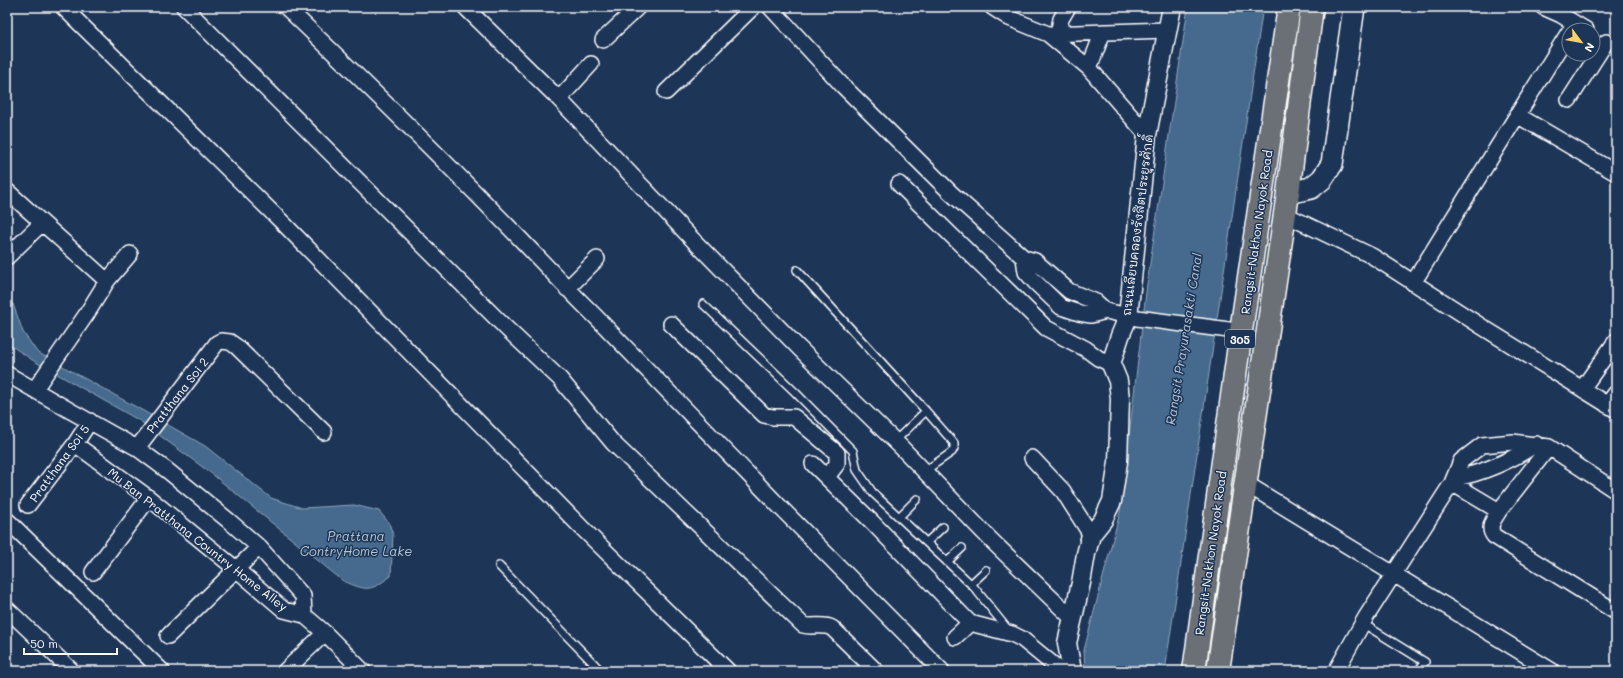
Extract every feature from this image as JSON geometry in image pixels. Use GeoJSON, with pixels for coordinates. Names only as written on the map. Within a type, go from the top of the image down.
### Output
{"type":"FeatureCollection","features":[{"type":"Feature","properties":{"kind":"main road","name":"Rangsit-Nakhon Nayok Road"},"geometry":{"type":"LineString","coordinates":[[1194,671],[1235,330],[1289,7]]}},
{"type":"Feature","properties":{"kind":"main road","name":"Rangsit-Nakhon Nayok Road"},"geometry":{"type":"LineString","coordinates":[[1218,671],[1286,204],[1312,7]]}},
{"type":"Feature","properties":{"kind":"main road"},"geometry":{"type":"LineString","coordinates":[[1286,204],[1322,179],[1332,164],[1354,7]]}},
{"type":"Feature","properties":{"kind":"street"},"geometry":{"type":"LineString","coordinates":[[63,7],[284,224],[581,527],[728,671]]}},
{"type":"Feature","properties":{"kind":"street"},"geometry":{"type":"LineString","coordinates":[[184,7],[505,327],[560,379],[613,443],[630,460],[803,625],[827,625],[832,628],[876,671]]}},
{"type":"Feature","properties":{"kind":"street"},"geometry":{"type":"LineString","coordinates":[[286,7],[496,213],[567,289],[596,316],[782,509],[942,671]]}},
{"type":"Feature","properties":{"kind":"street"},"geometry":{"type":"LineString","coordinates":[[465,7],[559,99],[699,247],[799,348],[1073,619]]}},
{"type":"Feature","properties":{"kind":"street"},"geometry":{"type":"LineString","coordinates":[[603,40],[638,7]]}},
{"type":"Feature","properties":{"kind":"street"},"geometry":{"type":"LineString","coordinates":[[666,92],[753,7]]}},
{"type":"Feature","properties":{"kind":"street"},"geometry":{"type":"LineString","coordinates":[[770,7],[842,86],[950,193],[1024,258],[1026,272],[1061,307],[1091,315],[1106,311],[1133,318],[1235,330]]}},
{"type":"Feature","properties":{"kind":"street"},"geometry":{"type":"LineString","coordinates":[[992,7],[1009,18],[1053,34],[1168,30]]}},
{"type":"Feature","properties":{"kind":"street"},"geometry":{"type":"LineString","coordinates":[[1053,34],[1068,7]]}},
{"type":"Feature","properties":{"kind":"street","name":"ถนนเลียบคลองรังสิตประยูรศักดิ์"},"geometry":{"type":"LineString","coordinates":[[1111,364],[1120,336],[1133,318],[1147,135],[1168,30],[1171,7]]}},
{"type":"Feature","properties":{"kind":"street"},"geometry":{"type":"LineString","coordinates":[[1543,7],[1565,22]]}},
{"type":"Feature","properties":{"kind":"street"},"geometry":{"type":"LineString","coordinates":[[1089,68],[1102,32]]}},
{"type":"Feature","properties":{"kind":"street"},"geometry":{"type":"LineString","coordinates":[[1053,34],[1089,68],[1147,135]]}},
{"type":"Feature","properties":{"kind":"street"},"geometry":{"type":"LineString","coordinates":[[1568,100],[1605,42]]}},
{"type":"Feature","properties":{"kind":"street"},"geometry":{"type":"LineString","coordinates":[[1413,283],[1517,115],[1561,50]]}},
{"type":"Feature","properties":{"kind":"street"},"geometry":{"type":"LineString","coordinates":[[559,99],[591,64]]}},
{"type":"Feature","properties":{"kind":"street"},"geometry":{"type":"LineString","coordinates":[[1517,115],[1616,173]]}},
{"type":"Feature","properties":{"kind":"street"},"geometry":{"type":"LineString","coordinates":[[899,184],[1046,328],[1111,364],[1118,381],[1120,400],[1118,462],[1112,501],[1104,520],[1091,535],[1068,644],[1072,671]]}},
{"type":"Feature","properties":{"kind":"street"},"geometry":{"type":"LineString","coordinates":[[7,191],[107,281]]}},
{"type":"Feature","properties":{"kind":"street"},"geometry":{"type":"LineString","coordinates":[[1286,204],[1372,256],[1582,389],[1613,403]]}},
{"type":"Feature","properties":{"kind":"street"},"geometry":{"type":"LineString","coordinates":[[7,257],[42,223]]}},
{"type":"Feature","properties":{"kind":"street"},"geometry":{"type":"LineString","coordinates":[[39,384],[107,281],[130,254]]}},
{"type":"Feature","properties":{"kind":"street"},"geometry":{"type":"LineString","coordinates":[[567,289],[597,259]]}},
{"type":"Feature","properties":{"kind":"street"},"geometry":{"type":"LineString","coordinates":[[671,324],[764,415],[773,417],[794,417],[837,452],[837,464],[827,477]]}},
{"type":"Feature","properties":{"kind":"street","name":"Pratthana Soi 2"},"geometry":{"type":"LineString","coordinates":[[137,448],[217,343],[225,340],[237,347],[324,432]]}},
{"type":"Feature","properties":{"kind":"street"},"geometry":{"type":"LineString","coordinates":[[1582,389],[1616,341]]}},
{"type":"Feature","properties":{"kind":"street","name":"Mu Ban Pratthana Country Home Alley"},"geometry":{"type":"LineString","coordinates":[[7,374],[39,384],[69,410],[137,448],[217,511],[259,547],[303,596],[304,615]]}},
{"type":"Feature","properties":{"kind":"street","name":"Pratthana Soi 5"},"geometry":{"type":"LineString","coordinates":[[28,505],[75,444],[90,421]]}},
{"type":"Feature","properties":{"kind":"street"},"geometry":{"type":"LineString","coordinates":[[1336,671],[1364,620],[1392,574],[1454,481],[1461,461],[1482,445],[1513,442],[1543,445],[1616,491]]}},
{"type":"Feature","properties":{"kind":"street","name":"Mu Ban Pratthana Country Home Alley"},"geometry":{"type":"LineString","coordinates":[[75,444],[149,498],[284,610],[304,615],[325,633],[363,671]]}},
{"type":"Feature","properties":{"kind":"street"},"geometry":{"type":"LineString","coordinates":[[1454,481],[1543,445]]}},
{"type":"Feature","properties":{"kind":"street"},"geometry":{"type":"LineString","coordinates":[[1543,445],[1499,510],[1490,527],[1490,532],[1494,536],[1616,612]]}},
{"type":"Feature","properties":{"kind":"street"},"geometry":{"type":"LineString","coordinates":[[1032,458],[1063,491],[1091,535]]}},
{"type":"Feature","properties":{"kind":"street"},"geometry":{"type":"LineString","coordinates":[[813,464],[970,622],[1012,634],[1022,639],[1061,671]]}},
{"type":"Feature","properties":{"kind":"street"},"geometry":{"type":"LineString","coordinates":[[1454,481],[1499,510]]}},
{"type":"Feature","properties":{"kind":"street"},"geometry":{"type":"LineString","coordinates":[[1245,483],[1552,671]]}},
{"type":"Feature","properties":{"kind":"street"},"geometry":{"type":"LineString","coordinates":[[94,572],[149,498]]}},
{"type":"Feature","properties":{"kind":"street"},"geometry":{"type":"LineString","coordinates":[[7,520],[162,671]]}},
{"type":"Feature","properties":{"kind":"street"},"geometry":{"type":"LineString","coordinates":[[168,636],[259,547]]}},
{"type":"Feature","properties":{"kind":"street"},"geometry":{"type":"LineString","coordinates":[[7,609],[72,671]]}},
{"type":"Feature","properties":{"kind":"street"},"geometry":{"type":"LineString","coordinates":[[955,637],[970,622]]}},
{"type":"Feature","properties":{"kind":"street"},"geometry":{"type":"LineString","coordinates":[[285,671],[325,633]]}},
{"type":"Feature","properties":{"kind":"lane"},"geometry":{"type":"LineString","coordinates":[[797,270],[954,443],[952,452],[925,471]]}},
{"type":"Feature","properties":{"kind":"lane"},"geometry":{"type":"LineString","coordinates":[[703,304],[853,451],[857,470],[873,493],[971,584],[1012,634]]}},
{"type":"Feature","properties":{"kind":"lane"},"geometry":{"type":"LineString","coordinates":[[894,441],[926,411]]}},
{"type":"Feature","properties":{"kind":"lane"},"geometry":{"type":"LineString","coordinates":[[900,517],[917,499]]}},
{"type":"Feature","properties":{"kind":"lane"},"geometry":{"type":"LineString","coordinates":[[927,542],[943,526]]}},
{"type":"Feature","properties":{"kind":"lane"},"geometry":{"type":"LineString","coordinates":[[947,562],[962,548]]}},
{"type":"Feature","properties":{"kind":"lane"},"geometry":{"type":"LineString","coordinates":[[499,566],[601,671]]}},
{"type":"Feature","properties":{"kind":"lane"},"geometry":{"type":"LineString","coordinates":[[971,584],[986,570]]}},
{"type":"Feature","properties":{"kind":"lane"},"geometry":{"type":"LineString","coordinates":[[1364,620],[1425,662],[1418,671]]}},
{"type":"Feature","properties":{"kind":"water","name":"Rangsit Prayurasakti Canal"},"geometry":{"type":"Polygon","coordinates":[[[1188,7],[1263,7],[1165,671],[1085,671],[1084,650],[1120,512],[1147,284],[1188,7]]]}},
{"type":"Feature","properties":{"kind":"water","name":"Prattana ContryHome Lake"},"geometry":{"type":"Polygon","coordinates":[[[7,302],[13,304],[23,332],[37,352],[205,446],[271,498],[302,508],[354,505],[379,511],[389,523],[393,535],[391,576],[378,585],[368,588],[358,587],[343,581],[212,474],[140,421],[34,361],[7,343],[7,302]]]}}]}
